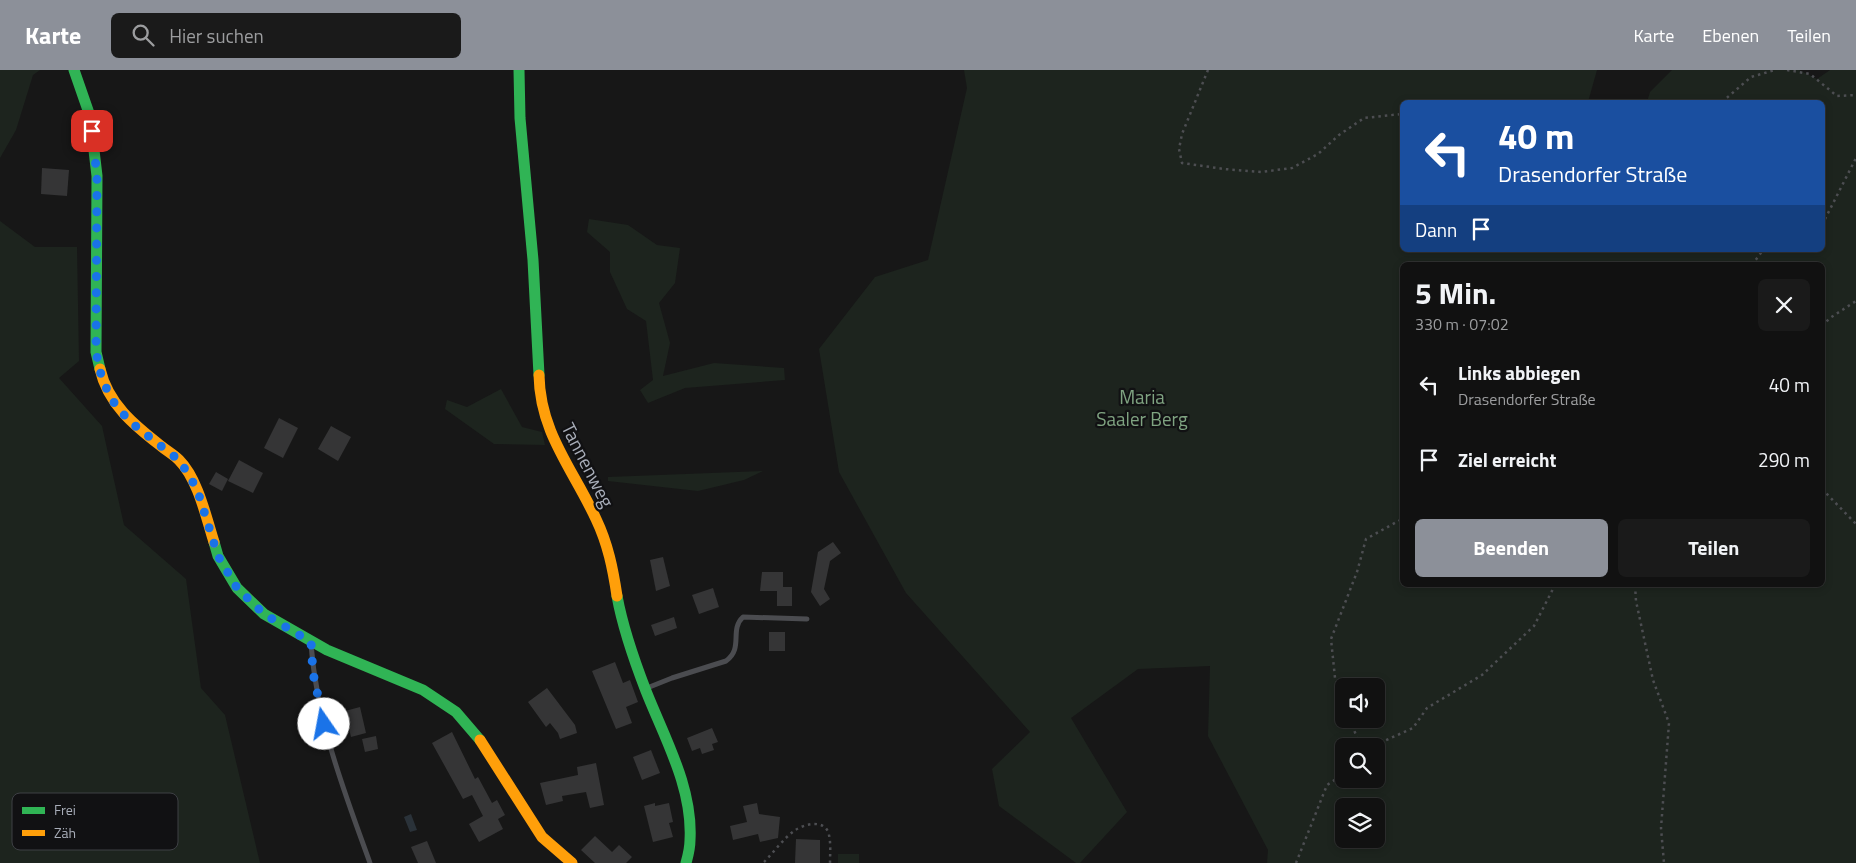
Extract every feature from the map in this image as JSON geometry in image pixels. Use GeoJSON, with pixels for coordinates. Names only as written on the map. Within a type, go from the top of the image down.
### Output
{"type":"FeatureCollection","features":[{"type":"Feature","properties":{"kind":"street"},"geometry":{"type":"LineString","coordinates":[[74,70],[90,116],[97,176],[96,352],[102,379],[112,400],[129,421],[180,461],[197,489],[218,556],[237,588],[264,614],[311,642],[423,690],[456,712],[480,741],[542,837],[572,863]]}},
{"type":"Feature","properties":{"kind":"street","name":"Tannenweg"},"geometry":{"type":"LineString","coordinates":[[519,70],[518,104],[533,257],[541,403],[553,444],[586,498],[604,535],[612,560],[622,618],[644,689],[681,780],[688,808],[690,830],[689,854],[686,863]]}},
{"type":"Feature","properties":{"kind":"lane"},"geometry":{"type":"LineString","coordinates":[[644,689],[672,678],[726,662],[732,657],[736,649],[736,627],[743,617],[807,619]]}},
{"type":"Feature","properties":{"kind":"lane"},"geometry":{"type":"LineString","coordinates":[[311,642],[313,673],[331,754],[370,863]]}},
{"type":"Feature","properties":{"kind":"path"},"geometry":{"type":"LineString","coordinates":[[1208,70],[1182,134],[1179,149],[1182,164],[1224,170],[1261,172],[1292,168],[1318,154],[1364,118],[1400,114]]}},
{"type":"Feature","properties":{"kind":"path"},"geometry":{"type":"LineString","coordinates":[[1724,100],[1751,77],[1775,70]]}},
{"type":"Feature","properties":{"kind":"path"},"geometry":{"type":"LineString","coordinates":[[1787,70],[1810,74],[1837,96],[1856,95]]}},
{"type":"Feature","properties":{"kind":"path"},"geometry":{"type":"LineString","coordinates":[[1825,219],[1856,158]]}},
{"type":"Feature","properties":{"kind":"path"},"geometry":{"type":"LineString","coordinates":[[1825,323],[1856,301]]}},
{"type":"Feature","properties":{"kind":"path"},"geometry":{"type":"LineString","coordinates":[[1825,492],[1856,524]]}},
{"type":"Feature","properties":{"kind":"path"},"geometry":{"type":"LineString","coordinates":[[1335,678],[1331,639],[1357,572],[1366,539],[1400,520]]}},
{"type":"Feature","properties":{"kind":"path"},"geometry":{"type":"LineString","coordinates":[[1385,741],[1413,728],[1426,708],[1482,675],[1534,626],[1554,587]]}},
{"type":"Feature","properties":{"kind":"path"},"geometry":{"type":"LineString","coordinates":[[1635,587],[1636,601],[1654,680],[1669,724],[1661,828],[1664,863]]}},
{"type":"Feature","properties":{"kind":"path"},"geometry":{"type":"LineString","coordinates":[[1296,863],[1327,785],[1335,780]]}},
{"type":"Feature","properties":{"kind":"path"},"geometry":{"type":"LineString","coordinates":[[764,862],[794,831],[806,825],[818,823],[825,827],[829,835],[830,863]]}},
{"type":"Feature","properties":{"kind":"green space"},"geometry":{"type":"Polygon","coordinates":[[[0,70],[40,70],[33,75],[16,130],[0,158],[0,70]]]}},
{"type":"Feature","properties":{"kind":"green space","name":"Maria Saaler Berg"},"geometry":{"type":"Polygon","coordinates":[[[964,70],[1597,70],[1589,100],[1400,100],[1400,252],[1825,252],[1825,100],[1648,100],[1650,92],[1672,70],[1799,70],[1817,79],[1830,70],[1856,70],[1856,863],[1267,863],[1268,850],[1208,736],[1210,666],[1138,669],[1071,718],[1127,812],[1080,863],[1076,863],[999,806],[992,769],[1030,732],[906,593],[839,472],[819,349],[875,277],[928,260],[967,88],[964,70]]]}},
{"type":"Feature","properties":{"kind":"green space"},"geometry":{"type":"Polygon","coordinates":[[[589,219],[628,225],[657,245],[680,248],[675,283],[659,303],[670,343],[663,376],[714,363],[784,368],[785,380],[685,388],[648,403],[640,390],[653,380],[646,321],[627,309],[610,272],[610,252],[587,232],[589,219]]]}},
{"type":"Feature","properties":{"kind":"green space"},"geometry":{"type":"Polygon","coordinates":[[[0,221],[35,247],[77,247],[79,361],[59,378],[102,426],[124,525],[186,579],[201,688],[225,715],[260,863],[0,863],[0,221]]]}},
{"type":"Feature","properties":{"kind":"green space"},"geometry":{"type":"Polygon","coordinates":[[[501,389],[522,427],[542,432],[545,445],[494,444],[445,409],[447,400],[467,407],[501,389]]]}},
{"type":"Feature","properties":{"kind":"green space"},"geometry":{"type":"Polygon","coordinates":[[[763,471],[744,480],[698,491],[608,481],[608,477],[763,471]]]}},
{"type":"Feature","properties":{"kind":"green space"},"geometry":{"type":"Polygon","coordinates":[[[838,854],[859,854],[859,863],[838,863],[838,854]]]}},
{"type":"Feature","properties":{"kind":"shaded area"},"geometry":{"type":"Polygon","coordinates":[[[411,814],[417,830],[410,832],[404,817],[411,814]]]}},
{"type":"Feature","properties":{"kind":"building"},"geometry":{"type":"Polygon","coordinates":[[[42,168],[69,170],[67,196],[41,194],[42,168]]]}},
{"type":"Feature","properties":{"kind":"building"},"geometry":{"type":"Polygon","coordinates":[[[279,418],[298,428],[283,458],[264,448],[279,418]]]}},
{"type":"Feature","properties":{"kind":"building"},"geometry":{"type":"Polygon","coordinates":[[[331,426],[351,437],[338,461],[318,449],[331,426]]]}},
{"type":"Feature","properties":{"kind":"building"},"geometry":{"type":"Polygon","coordinates":[[[239,460],[263,473],[253,493],[228,481],[239,460]]]}},
{"type":"Feature","properties":{"kind":"building"},"geometry":{"type":"Polygon","coordinates":[[[216,472],[228,479],[222,491],[209,484],[216,472]]]}},
{"type":"Feature","properties":{"kind":"building"},"geometry":{"type":"Polygon","coordinates":[[[833,542],[841,553],[830,561],[824,589],[830,599],[820,606],[811,592],[818,552],[833,542]]]}},
{"type":"Feature","properties":{"kind":"building"},"geometry":{"type":"Polygon","coordinates":[[[663,557],[670,586],[656,591],[650,560],[663,557]]]}},
{"type":"Feature","properties":{"kind":"building"},"geometry":{"type":"Polygon","coordinates":[[[762,572],[783,572],[783,587],[792,587],[792,606],[777,606],[777,591],[760,591],[762,572]]]}},
{"type":"Feature","properties":{"kind":"building"},"geometry":{"type":"Polygon","coordinates":[[[713,588],[719,607],[699,614],[692,595],[713,588]]]}},
{"type":"Feature","properties":{"kind":"building"},"geometry":{"type":"Polygon","coordinates":[[[674,617],[677,628],[655,636],[651,625],[674,617]]]}},
{"type":"Feature","properties":{"kind":"building"},"geometry":{"type":"Polygon","coordinates":[[[769,632],[785,632],[785,651],[769,651],[769,632]]]}},
{"type":"Feature","properties":{"kind":"building"},"geometry":{"type":"Polygon","coordinates":[[[615,662],[623,683],[630,680],[638,702],[626,707],[632,723],[616,729],[592,671],[615,662]]]}},
{"type":"Feature","properties":{"kind":"building"},"geometry":{"type":"Polygon","coordinates":[[[547,688],[575,725],[577,733],[560,739],[550,723],[546,727],[528,702],[547,688]]]}},
{"type":"Feature","properties":{"kind":"building"},"geometry":{"type":"Polygon","coordinates":[[[360,707],[366,733],[351,737],[345,711],[360,707]]]}},
{"type":"Feature","properties":{"kind":"building"},"geometry":{"type":"Polygon","coordinates":[[[712,728],[718,742],[712,744],[714,750],[702,754],[700,748],[692,751],[687,738],[712,728]]]}},
{"type":"Feature","properties":{"kind":"building"},"geometry":{"type":"Polygon","coordinates":[[[452,732],[475,779],[478,777],[492,803],[497,800],[505,815],[498,819],[503,829],[479,842],[469,824],[483,816],[472,795],[463,799],[432,743],[452,732]]]}},
{"type":"Feature","properties":{"kind":"building"},"geometry":{"type":"Polygon","coordinates":[[[376,736],[378,749],[365,752],[362,739],[376,736]]]}},
{"type":"Feature","properties":{"kind":"building"},"geometry":{"type":"Polygon","coordinates":[[[651,750],[660,773],[642,780],[633,757],[651,750]]]}},
{"type":"Feature","properties":{"kind":"building"},"geometry":{"type":"Polygon","coordinates":[[[596,763],[604,805],[590,808],[586,792],[562,796],[563,801],[546,805],[540,783],[578,775],[577,767],[596,763]]]}},
{"type":"Feature","properties":{"kind":"building"},"geometry":{"type":"Polygon","coordinates":[[[655,803],[655,806],[669,803],[673,822],[669,823],[673,837],[653,842],[644,806],[655,803]]]}},
{"type":"Feature","properties":{"kind":"building"},"geometry":{"type":"Polygon","coordinates":[[[757,803],[759,814],[780,817],[778,838],[760,842],[758,834],[733,840],[730,826],[747,822],[743,806],[757,803]]]}},
{"type":"Feature","properties":{"kind":"building"},"geometry":{"type":"Polygon","coordinates":[[[595,836],[612,852],[619,845],[632,857],[626,863],[595,863],[581,850],[595,836]]]}},
{"type":"Feature","properties":{"kind":"building"},"geometry":{"type":"Polygon","coordinates":[[[796,839],[820,840],[820,863],[795,863],[796,839]]]}},
{"type":"Feature","properties":{"kind":"building"},"geometry":{"type":"Polygon","coordinates":[[[427,841],[436,863],[418,863],[411,847],[427,841]]]}},
{"type":"Feature","properties":{"kind":"traffic: fast"},"geometry":{"type":"LineString","coordinates":[[74,70],[90,116],[97,176],[96,352],[100,369]]}},
{"type":"Feature","properties":{"kind":"traffic: fast"},"geometry":{"type":"LineString","coordinates":[[519,70],[520,118],[533,260],[539,375]]}},
{"type":"Feature","properties":{"kind":"traffic: fast"},"geometry":{"type":"LineString","coordinates":[[214,542],[218,556],[237,588],[264,614],[327,650],[423,690],[456,712],[480,740]]}},
{"type":"Feature","properties":{"kind":"traffic: fast"},"geometry":{"type":"LineString","coordinates":[[617,596],[633,656],[676,764],[687,802],[690,821],[690,846],[686,863]]}},
{"type":"Feature","properties":{"kind":"traffic: slow"},"geometry":{"type":"LineString","coordinates":[[100,369],[109,393],[123,413],[141,430],[177,458],[186,468],[201,499],[214,542]]}},
{"type":"Feature","properties":{"kind":"traffic: slow"},"geometry":{"type":"LineString","coordinates":[[539,375],[541,396],[551,433],[600,528],[610,557],[617,596]]}},
{"type":"Feature","properties":{"kind":"traffic: slow"},"geometry":{"type":"LineString","coordinates":[[480,740],[542,837],[572,863]]}},
{"type":"Feature","properties":{"kind":"route"},"geometry":{"type":"LineString","coordinates":[[92,131],[97,176],[96,352],[102,379],[112,400],[129,421],[180,461],[197,489],[218,556],[237,588],[264,614],[311,642],[313,673],[324,724]]}}]}
